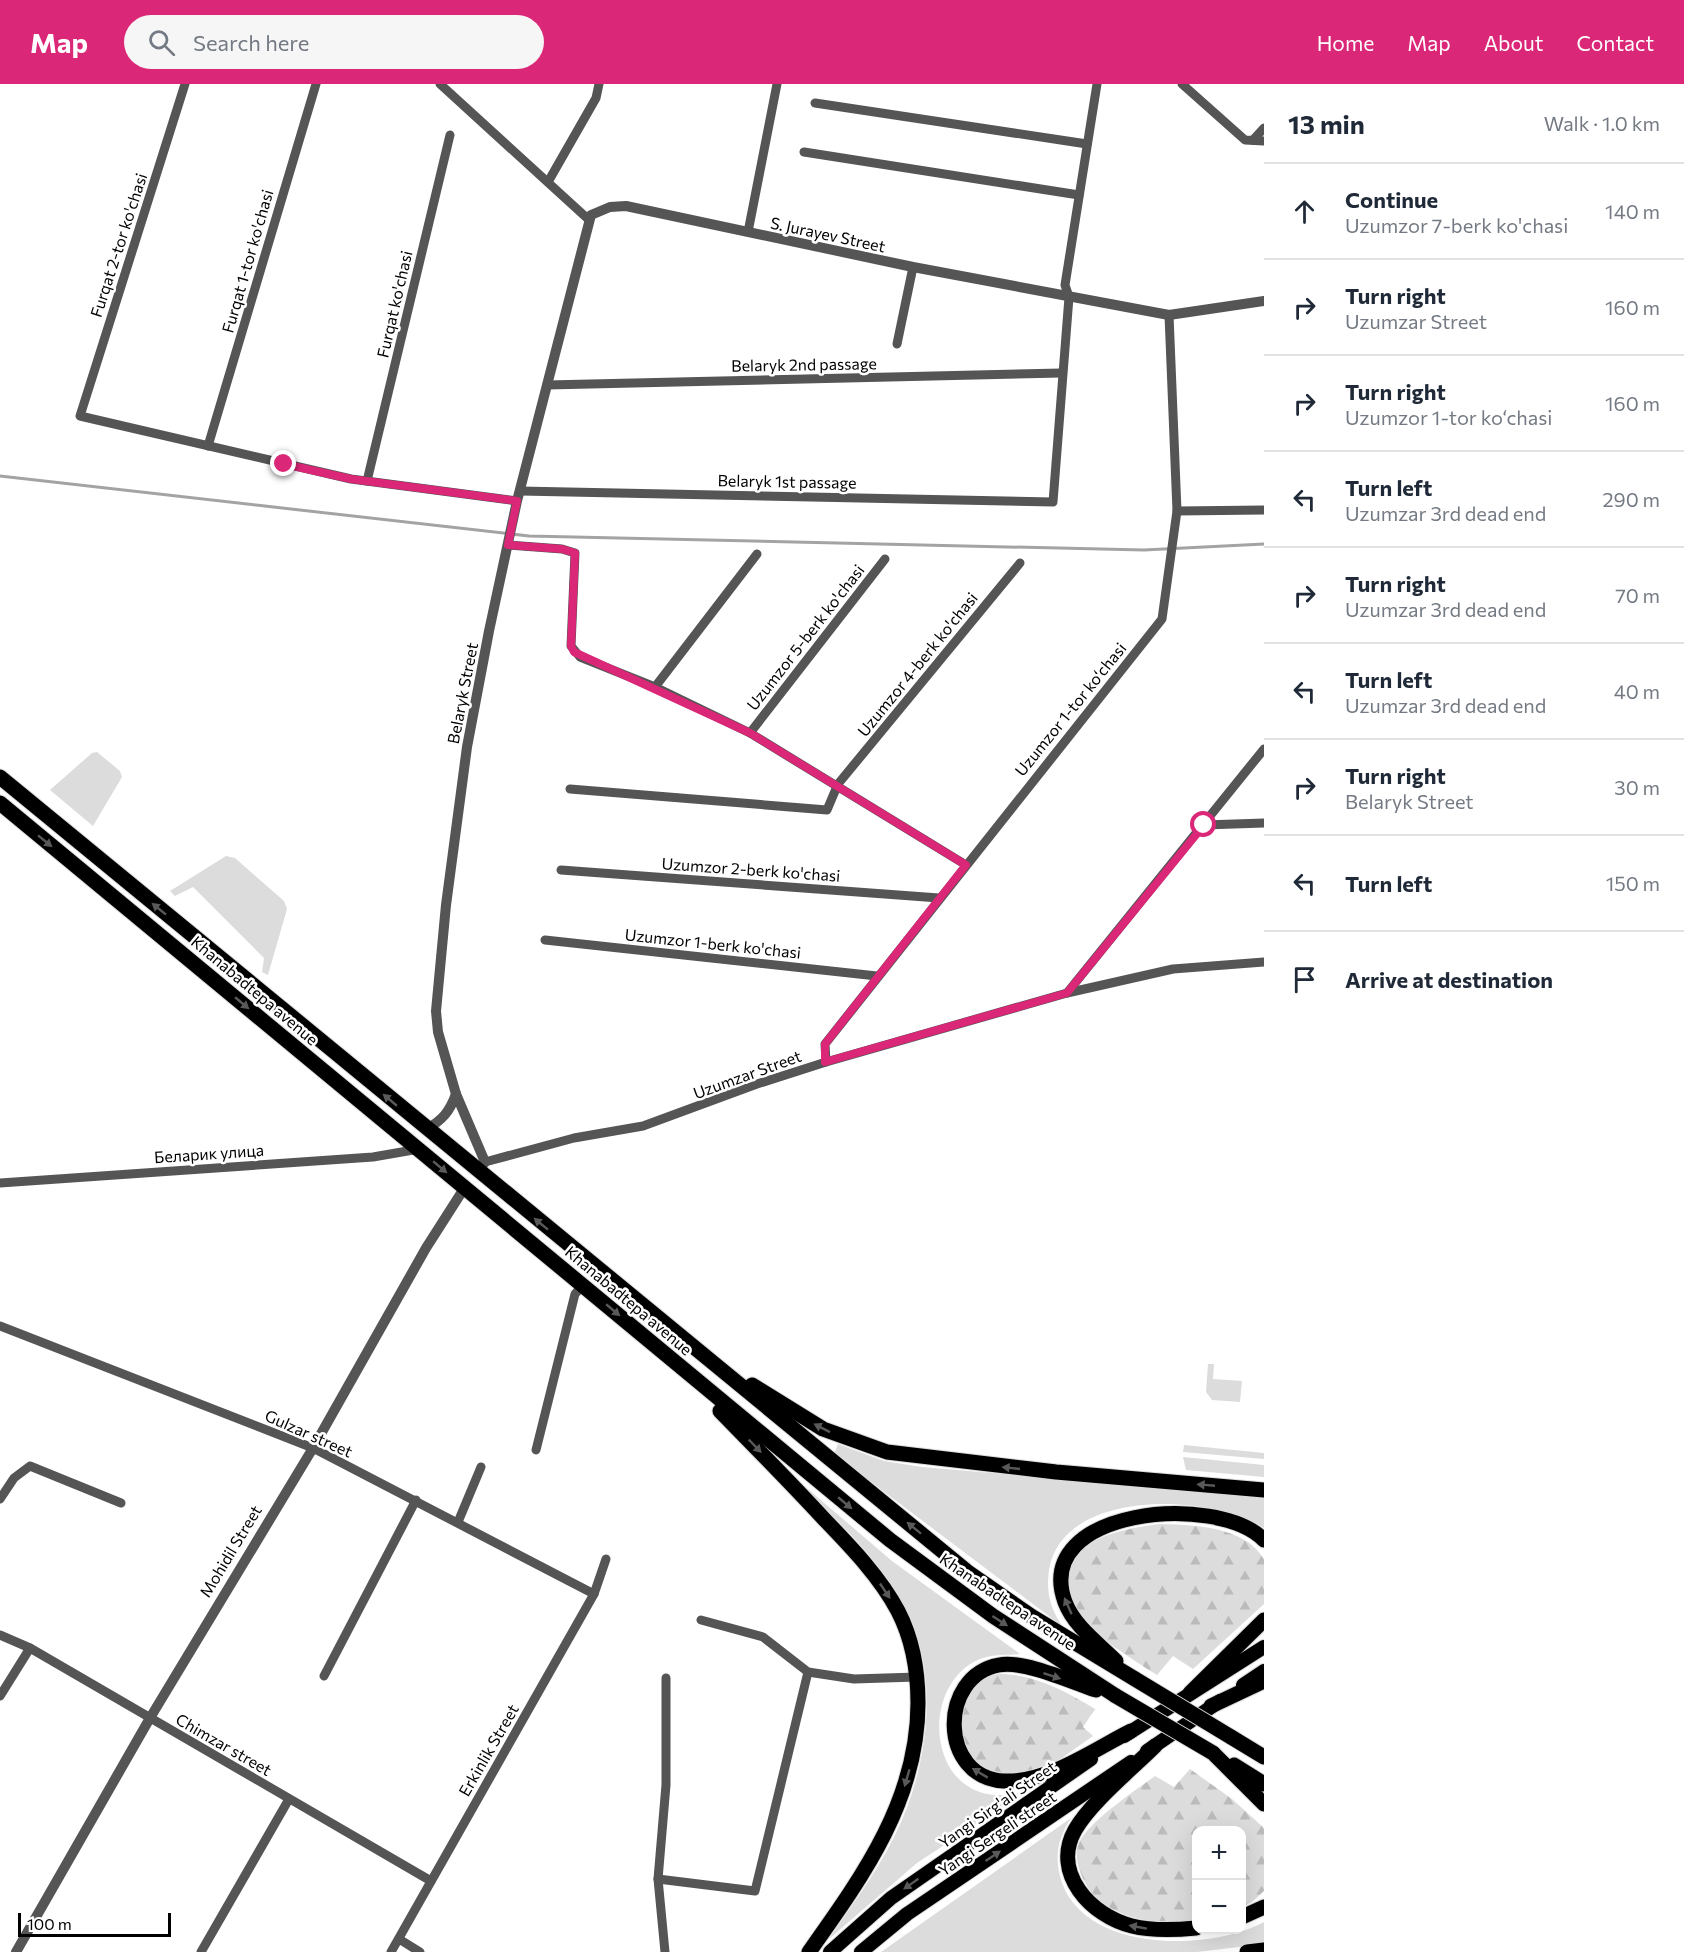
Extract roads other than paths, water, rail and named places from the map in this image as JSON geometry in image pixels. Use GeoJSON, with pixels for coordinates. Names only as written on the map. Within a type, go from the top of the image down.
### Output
{"type":"FeatureCollection","features":[{"type":"Feature","properties":{"kind":"highway","name":"Khanabadtepa avenue"},"geometry":{"type":"LineString","coordinates":[[0,777],[426,1129],[481,1167],[683,1341],[969,1573],[1031,1616],[1264,1757]]}},
{"type":"Feature","properties":{"kind":"highway","name":"Khanabadtepa avenue"},"geometry":{"type":"LineString","coordinates":[[0,803],[918,1562],[993,1616],[1116,1696],[1264,1784]]}},
{"type":"Feature","properties":{"kind":"highway"},"geometry":{"type":"LineString","coordinates":[[169,943],[182,927]]}},
{"type":"Feature","properties":{"kind":"highway","name":"Mohidil Street"},"geometry":{"type":"LineString","coordinates":[[465,1187],[481,1167]]}},
{"type":"Feature","properties":{"kind":"highway"},"geometry":{"type":"LineString","coordinates":[[683,1341],[823,1429],[887,1452],[1045,1471],[1264,1490]]}},
{"type":"Feature","properties":{"kind":"highway"},"geometry":{"type":"LineString","coordinates":[[670,1359],[836,1531],[879,1582],[904,1624],[917,1677],[915,1749],[899,1803],[873,1857],[809,1952]]}},
{"type":"Feature","properties":{"kind":"highway"},"geometry":{"type":"LineString","coordinates":[[1135,1679],[1085,1631],[1065,1602],[1062,1582],[1064,1567],[1081,1542],[1097,1530],[1115,1523],[1170,1514],[1222,1517],[1249,1528],[1264,1540]]}},
{"type":"Feature","properties":{"kind":"highway"},"geometry":{"type":"LineString","coordinates":[[1190,1693],[1264,1620]]}},
{"type":"Feature","properties":{"kind":"highway"},"geometry":{"type":"LineString","coordinates":[[1116,1696],[1036,1670],[1007,1664],[995,1666],[972,1678],[959,1697],[953,1722],[956,1744],[968,1765],[979,1774],[997,1780],[1012,1781],[1049,1772],[1131,1731]]}},
{"type":"Feature","properties":{"kind":"highway"},"geometry":{"type":"LineString","coordinates":[[1211,1706],[1264,1682]]}},
{"type":"Feature","properties":{"kind":"highway"},"geometry":{"type":"LineString","coordinates":[[1231,1737],[1264,1752]]}},
{"type":"Feature","properties":{"kind":"highway"},"geometry":{"type":"LineString","coordinates":[[1155,1746],[1079,1824],[1070,1842],[1070,1871],[1084,1898],[1114,1919],[1147,1928],[1192,1928]]}},
{"type":"Feature","properties":{"kind":"highway"},"geometry":{"type":"LineString","coordinates":[[1213,1753],[1264,1804]]}},
{"type":"Feature","properties":{"kind":"highway"},"geometry":{"type":"LineString","coordinates":[[1246,1915],[1264,1906]]}},
{"type":"Feature","properties":{"kind":"highway"},"geometry":{"type":"LineString","coordinates":[[1247,1952],[1264,1950]]}},
{"type":"Feature","properties":{"kind":"main road"},"geometry":{"type":"LineString","coordinates":[[1190,1693],[1264,1647]]}},
{"type":"Feature","properties":{"kind":"main road"},"geometry":{"type":"LineString","coordinates":[[1155,1746],[1264,1671]]}},
{"type":"Feature","properties":{"kind":"main road","name":"Yangi Sirg'ali Street"},"geometry":{"type":"LineString","coordinates":[[830,1952],[891,1898],[1131,1731],[1190,1693]]}},
{"type":"Feature","properties":{"kind":"main road","name":"Yangi Sergeli street"},"geometry":{"type":"LineString","coordinates":[[861,1952],[907,1914],[1155,1746]]}},
{"type":"Feature","properties":{"kind":"street","name":"Furqat 2-tor ko'chasi"},"geometry":{"type":"LineString","coordinates":[[80,416],[185,84]]}},
{"type":"Feature","properties":{"kind":"street","name":"Furqat 1-tor ko'chasi"},"geometry":{"type":"LineString","coordinates":[[208,446],[316,84]]}},
{"type":"Feature","properties":{"kind":"street"},"geometry":{"type":"LineString","coordinates":[[440,84],[588,219]]}},
{"type":"Feature","properties":{"kind":"street"},"geometry":{"type":"LineString","coordinates":[[548,182],[596,98],[599,84]]}},
{"type":"Feature","properties":{"kind":"street"},"geometry":{"type":"LineString","coordinates":[[748,232],[777,84]]}},
{"type":"Feature","properties":{"kind":"street"},"geometry":{"type":"LineString","coordinates":[[1061,373],[1069,297],[1065,285],[1097,84]]}},
{"type":"Feature","properties":{"kind":"street"},"geometry":{"type":"LineString","coordinates":[[1182,84],[1245,140],[1264,141]]}},
{"type":"Feature","properties":{"kind":"street"},"geometry":{"type":"LineString","coordinates":[[815,103],[1087,144]]}},
{"type":"Feature","properties":{"kind":"street"},"geometry":{"type":"LineString","coordinates":[[1253,140],[1264,128]]}},
{"type":"Feature","properties":{"kind":"street","name":"Furqat ko'chasi"},"geometry":{"type":"LineString","coordinates":[[367,481],[450,135]]}},
{"type":"Feature","properties":{"kind":"street"},"geometry":{"type":"LineString","coordinates":[[804,152],[1079,195]]}},
{"type":"Feature","properties":{"kind":"street","name":"S. Jurayev Street"},"geometry":{"type":"LineString","coordinates":[[588,219],[600,210],[626,206],[913,267],[1169,315],[1264,301]]}},
{"type":"Feature","properties":{"kind":"street","name":"Belaryk Street"},"geometry":{"type":"LineString","coordinates":[[481,1167],[443,1054],[437,1021],[446,905],[467,747],[511,529],[588,219]]}},
{"type":"Feature","properties":{"kind":"street"},"geometry":{"type":"LineString","coordinates":[[897,344],[913,267]]}},
{"type":"Feature","properties":{"kind":"street","name":"Uzumzor 1-tor ko‘chasi"},"geometry":{"type":"LineString","coordinates":[[825,1062],[825,1044],[1162,619],[1177,511],[1169,315]]}},
{"type":"Feature","properties":{"kind":"street","name":"Belaryk 1st passage"},"geometry":{"type":"LineString","coordinates":[[80,416],[367,481],[518,496],[1053,502],[1061,373]]}},
{"type":"Feature","properties":{"kind":"street","name":"Belaryk 2nd passage"},"geometry":{"type":"LineString","coordinates":[[547,385],[1061,373]]}},
{"type":"Feature","properties":{"kind":"street"},"geometry":{"type":"LineString","coordinates":[[1177,511],[1264,510]]}},
{"type":"Feature","properties":{"kind":"street"},"geometry":{"type":"LineString","coordinates":[[508,545],[562,549],[575,553],[571,646],[574,652],[655,687],[750,733],[837,784],[966,865]]}},
{"type":"Feature","properties":{"kind":"street"},"geometry":{"type":"LineString","coordinates":[[655,687],[757,554]]}},
{"type":"Feature","properties":{"kind":"street","name":"Uzumzor 5-berk ko'chasi"},"geometry":{"type":"LineString","coordinates":[[750,733],[885,559]]}},
{"type":"Feature","properties":{"kind":"street","name":"Uzumzor 4-berk ko'chasi"},"geometry":{"type":"LineString","coordinates":[[570,789],[827,810],[837,784],[1020,563]]}},
{"type":"Feature","properties":{"kind":"street"},"geometry":{"type":"LineString","coordinates":[[1067,993],[1264,749]]}},
{"type":"Feature","properties":{"kind":"street"},"geometry":{"type":"LineString","coordinates":[[1204,825],[1264,823]]}},
{"type":"Feature","properties":{"kind":"street","name":"Uzumzor 2-berk ko'chasi"},"geometry":{"type":"LineString","coordinates":[[561,870],[939,898]]}},
{"type":"Feature","properties":{"kind":"street","name":"Uzumzor 1-berk ko'chasi"},"geometry":{"type":"LineString","coordinates":[[545,940],[877,976]]}},
{"type":"Feature","properties":{"kind":"street","name":"Uzumzar Street"},"geometry":{"type":"LineString","coordinates":[[481,1167],[563,1141],[643,1126],[825,1062],[1067,993],[1173,969],[1264,962]]}},
{"type":"Feature","properties":{"kind":"street"},"geometry":{"type":"LineString","coordinates":[[426,1129],[444,1118],[452,1107],[456,1094]]}},
{"type":"Feature","properties":{"kind":"street","name":"Беларик улица"},"geometry":{"type":"LineString","coordinates":[[0,1183],[373,1157],[419,1149]]}},
{"type":"Feature","properties":{"kind":"street","name":"Mohidil Street"},"geometry":{"type":"LineString","coordinates":[[16,1952],[150,1718],[313,1448],[432,1238],[465,1187]]}},
{"type":"Feature","properties":{"kind":"street"},"geometry":{"type":"LineString","coordinates":[[536,1450],[575,1294],[583,1285]]}},
{"type":"Feature","properties":{"kind":"street","name":"Gulzar street"},"geometry":{"type":"LineString","coordinates":[[0,1326],[313,1448],[594,1594]]}},
{"type":"Feature","properties":{"kind":"street"},"geometry":{"type":"LineString","coordinates":[[0,1499],[14,1478],[30,1466],[122,1503]]}},
{"type":"Feature","properties":{"kind":"street"},"geometry":{"type":"LineString","coordinates":[[458,1522],[481,1467]]}},
{"type":"Feature","properties":{"kind":"street"},"geometry":{"type":"LineString","coordinates":[[324,1676],[416,1500]]}},
{"type":"Feature","properties":{"kind":"street","name":"Erkinlik Street"},"geometry":{"type":"LineString","coordinates":[[391,1952],[594,1594],[606,1560]]}},
{"type":"Feature","properties":{"kind":"street"},"geometry":{"type":"LineString","coordinates":[[701,1620],[763,1637],[808,1672],[854,1679],[917,1677]]}},
{"type":"Feature","properties":{"kind":"street","name":"Chimzar street"},"geometry":{"type":"LineString","coordinates":[[0,1635],[30,1648],[431,1881]]}},
{"type":"Feature","properties":{"kind":"street"},"geometry":{"type":"LineString","coordinates":[[0,1696],[30,1648]]}},
{"type":"Feature","properties":{"kind":"street"},"geometry":{"type":"LineString","coordinates":[[658,1879],[755,1892],[808,1672]]}},
{"type":"Feature","properties":{"kind":"street"},"geometry":{"type":"LineString","coordinates":[[665,1952],[658,1879],[666,1785],[666,1678]]}},
{"type":"Feature","properties":{"kind":"street"},"geometry":{"type":"LineString","coordinates":[[201,1952],[290,1799]]}},
{"type":"Feature","properties":{"kind":"street"},"geometry":{"type":"LineString","coordinates":[[399,1939],[420,1952]]}},
{"type":"Feature","properties":{"kind":"waterway"},"geometry":{"type":"LineString","coordinates":[[0,476],[529,536],[1144,550],[1264,544]]}}]}
